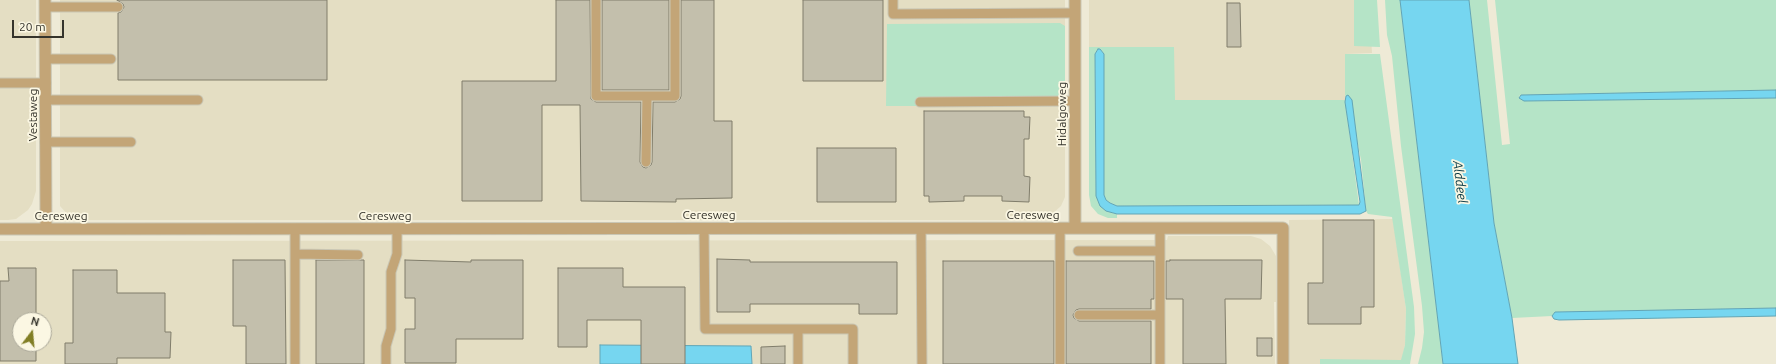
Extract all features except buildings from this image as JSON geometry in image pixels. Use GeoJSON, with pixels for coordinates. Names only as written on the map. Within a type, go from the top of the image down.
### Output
{"type":"FeatureCollection","features":[{"type":"Feature","properties":{"kind":"street","name":"Hidalgoweg"},"geometry":{"type":"LineString","coordinates":[[1074,0],[1075,228]]}},
{"type":"Feature","properties":{"kind":"street","name":"Vestaweg"},"geometry":{"type":"LineString","coordinates":[[46,4],[46,229]]}},
{"type":"Feature","properties":{"kind":"street","name":"Ceresweg"},"geometry":{"type":"LineString","coordinates":[[0,229],[1283,228],[1283,364]]}},
{"type":"Feature","properties":{"kind":"lane"},"geometry":{"type":"LineString","coordinates":[[596,0],[596,96],[675,96],[675,0]]}},
{"type":"Feature","properties":{"kind":"lane"},"geometry":{"type":"LineString","coordinates":[[893,0],[893,14],[1075,12]]}},
{"type":"Feature","properties":{"kind":"lane"},"geometry":{"type":"LineString","coordinates":[[46,4],[118,7]]}},
{"type":"Feature","properties":{"kind":"lane"},"geometry":{"type":"LineString","coordinates":[[46,59],[111,59]]}},
{"type":"Feature","properties":{"kind":"lane"},"geometry":{"type":"LineString","coordinates":[[0,84],[46,83]]}},
{"type":"Feature","properties":{"kind":"lane"},"geometry":{"type":"LineString","coordinates":[[646,96],[646,162]]}},
{"type":"Feature","properties":{"kind":"lane"},"geometry":{"type":"LineString","coordinates":[[46,100],[198,100]]}},
{"type":"Feature","properties":{"kind":"lane"},"geometry":{"type":"LineString","coordinates":[[920,102],[1075,102]]}},
{"type":"Feature","properties":{"kind":"lane"},"geometry":{"type":"LineString","coordinates":[[46,142],[131,142]]}},
{"type":"Feature","properties":{"kind":"lane"},"geometry":{"type":"LineString","coordinates":[[704,228],[704,330],[853,329],[853,364]]}},
{"type":"Feature","properties":{"kind":"lane"},"geometry":{"type":"LineString","coordinates":[[921,228],[922,364]]}},
{"type":"Feature","properties":{"kind":"lane"},"geometry":{"type":"LineString","coordinates":[[1060,228],[1060,364]]}},
{"type":"Feature","properties":{"kind":"lane"},"geometry":{"type":"LineString","coordinates":[[1160,228],[1160,364]]}},
{"type":"Feature","properties":{"kind":"lane"},"geometry":{"type":"LineString","coordinates":[[295,229],[295,364]]}},
{"type":"Feature","properties":{"kind":"lane"},"geometry":{"type":"LineString","coordinates":[[386,364],[386,346],[391,329],[391,272],[396,254],[396,229]]}},
{"type":"Feature","properties":{"kind":"lane"},"geometry":{"type":"LineString","coordinates":[[1078,251],[1160,251]]}},
{"type":"Feature","properties":{"kind":"lane"},"geometry":{"type":"LineString","coordinates":[[295,254],[358,254]]}},
{"type":"Feature","properties":{"kind":"lane"},"geometry":{"type":"LineString","coordinates":[[1079,316],[1160,316]]}},
{"type":"Feature","properties":{"kind":"lane"},"geometry":{"type":"LineString","coordinates":[[798,330],[798,364]]}},
{"type":"Feature","properties":{"kind":"shaded area"},"geometry":{"type":"Polygon","coordinates":[[[0,0],[36,0],[36,191],[32,204],[28,210],[16,219],[8,220],[0,220],[0,0]]]}},
{"type":"Feature","properties":{"kind":"shaded area"},"geometry":{"type":"Polygon","coordinates":[[[60,0],[1065,0],[1065,197],[1061,206],[1051,215],[1045,218],[1032,220],[80,220],[68,215],[60,206],[60,0]]]}},
{"type":"Feature","properties":{"kind":"shaded area"},"geometry":{"type":"Polygon","coordinates":[[[1089,0],[1369,0],[1372,53],[1345,54],[1345,100],[1174,100],[1174,47],[1089,47],[1089,0]]]}},
{"type":"Feature","properties":{"kind":"shaded area"},"geometry":{"type":"Polygon","coordinates":[[[1393,219],[1406,309],[1405,345],[1401,364],[1289,364],[1289,220],[1393,219]]]}},
{"type":"Feature","properties":{"kind":"shaded area"},"geometry":{"type":"Polygon","coordinates":[[[1168,236],[1251,236],[1261,239],[1270,246],[1276,256],[1276,302],[1274,302],[1275,364],[752,364],[751,346],[600,345],[600,364],[0,364],[0,241],[1167,240],[1168,236]]]}},
{"type":"Feature","properties":{"kind":"green space"},"geometry":{"type":"Polygon","coordinates":[[[1354,0],[1377,0],[1380,47],[1354,46],[1354,0]]]}},
{"type":"Feature","properties":{"kind":"green space"},"geometry":{"type":"Polygon","coordinates":[[[1385,0],[1400,0],[1443,364],[1418,364],[1424,332],[1422,306],[1401,146],[1392,56],[1387,35],[1385,0]]]}},
{"type":"Feature","properties":{"kind":"green space"},"geometry":{"type":"Polygon","coordinates":[[[1469,0],[1487,0],[1502,145],[1510,144],[1495,0],[1776,0],[1776,90],[1519,96],[1524,101],[1776,98],[1776,308],[1555,312],[1552,316],[1512,318],[1494,223],[1469,0]]]}},
{"type":"Feature","properties":{"kind":"green space"},"geometry":{"type":"Polygon","coordinates":[[[1060,23],[1065,26],[1065,92],[1061,97],[917,97],[916,106],[886,106],[887,24],[1060,23]]]}},
{"type":"Feature","properties":{"kind":"green space"},"geometry":{"type":"Polygon","coordinates":[[[1089,47],[1174,47],[1175,100],[1345,100],[1359,205],[1117,206],[1110,203],[1106,200],[1104,195],[1103,185],[1104,54],[1100,49],[1098,49],[1095,54],[1096,196],[1113,213],[1117,214],[1117,218],[1108,218],[1098,214],[1091,206],[1089,195],[1089,47]]]}},
{"type":"Feature","properties":{"kind":"green space"},"geometry":{"type":"Polygon","coordinates":[[[1345,54],[1380,54],[1414,307],[1415,334],[1410,364],[1320,364],[1320,359],[1401,360],[1405,345],[1406,309],[1392,217],[1368,214],[1366,211],[1361,160],[1348,95],[1345,96],[1345,54]]]}},
{"type":"Feature","properties":{"kind":"water","name":"Alddeel"},"geometry":{"type":"Polygon","coordinates":[[[1400,0],[1469,0],[1494,223],[1512,318],[1518,364],[1443,364],[1400,0]]]}},
{"type":"Feature","properties":{"kind":"water"},"geometry":{"type":"Polygon","coordinates":[[[1098,49],[1100,49],[1104,54],[1104,195],[1106,200],[1110,203],[1117,206],[1359,205],[1360,202],[1345,102],[1346,96],[1348,95],[1352,100],[1366,211],[1360,214],[1117,214],[1106,211],[1100,206],[1096,196],[1095,54],[1098,49]]]}},
{"type":"Feature","properties":{"kind":"water"},"geometry":{"type":"Polygon","coordinates":[[[1776,90],[1776,98],[1524,101],[1519,98],[1521,95],[1776,90]]]}},
{"type":"Feature","properties":{"kind":"water"},"geometry":{"type":"Polygon","coordinates":[[[1776,308],[1776,316],[1559,320],[1554,319],[1552,316],[1555,312],[1776,308]]]}},
{"type":"Feature","properties":{"kind":"water"},"geometry":{"type":"Polygon","coordinates":[[[600,345],[751,346],[752,364],[600,364],[600,345]]]}}]}
